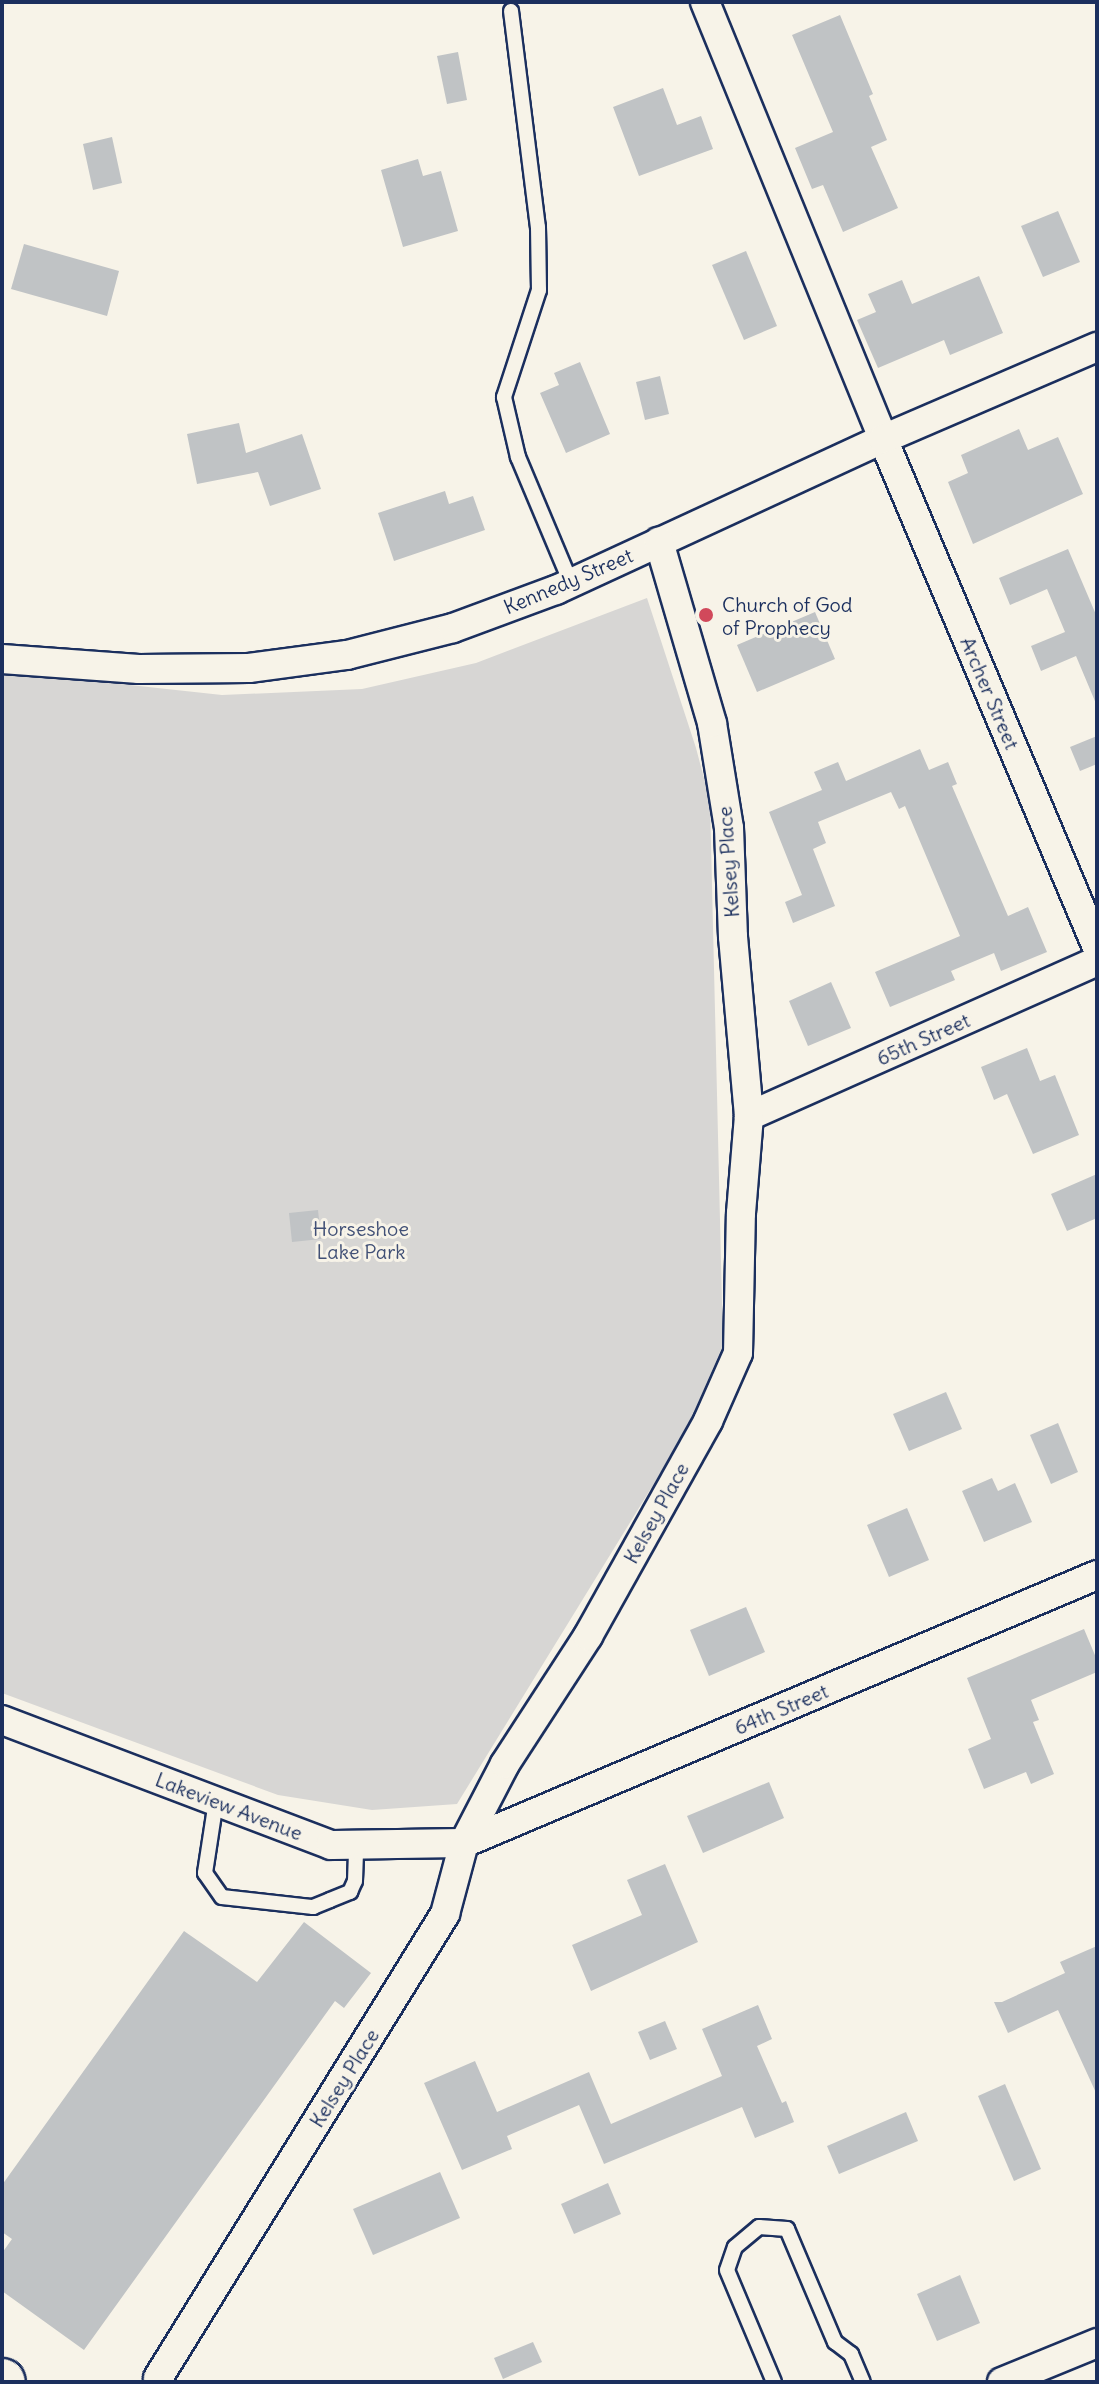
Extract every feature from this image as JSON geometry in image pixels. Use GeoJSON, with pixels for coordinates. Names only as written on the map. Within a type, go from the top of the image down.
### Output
{"type":"FeatureCollection","features":[{"type":"Feature","properties":{"kind":"street","name":"Archer Street"},"geometry":{"type":"LineString","coordinates":[[705,2],[883,439],[1097,947]]}},
{"type":"Feature","properties":{"kind":"street","name":"Kennedy Street"},"geometry":{"type":"LineString","coordinates":[[2,659],[139,669],[249,668],[319,659],[453,628],[571,583],[883,439],[1097,347]]}},
{"type":"Feature","properties":{"kind":"street","name":"Kelsey Place"},"geometry":{"type":"LineString","coordinates":[[158,2378],[445,1914],[464,1843],[505,1764],[588,1636],[701,1433],[738,1353],[741,1213],[749,1116],[733,937],[729,828],[712,723],[659,542]]}},
{"type":"Feature","properties":{"kind":"street","name":"65th Street"},"geometry":{"type":"LineString","coordinates":[[749,1116],[1097,961]]}},
{"type":"Feature","properties":{"kind":"street","name":"64th Street"},"geometry":{"type":"LineString","coordinates":[[464,1843],[1097,1575]]}},
{"type":"Feature","properties":{"kind":"street","name":"Lakeview Avenue"},"geometry":{"type":"LineString","coordinates":[[2,1720],[331,1845],[464,1843]]}},
{"type":"Feature","properties":{"kind":"street"},"geometry":{"type":"LineString","coordinates":[[1002,2382],[1097,2343]]}},
{"type":"Feature","properties":{"kind":"lane"},"geometry":{"type":"LineString","coordinates":[[511,11],[538,227],[539,290],[504,397],[518,457],[571,583]]}},
{"type":"Feature","properties":{"kind":"lane"},"geometry":{"type":"LineString","coordinates":[[216,1801],[205,1873],[222,1897],[313,1907],[350,1892],[355,1881],[356,1844]]}},
{"type":"Feature","properties":{"kind":"lane"},"geometry":{"type":"LineString","coordinates":[[774,2382],[727,2270],[735,2247],[759,2227],[787,2229],[835,2342],[851,2354],[863,2382]]}},
{"type":"Feature","properties":{"kind":"green space","name":"Horseshoe Lake Park"},"geometry":{"type":"Polygon","coordinates":[[[647,598],[710,801],[723,1345],[685,1433],[457,1804],[372,1810],[278,1795],[2,1693],[2,675],[10,672],[222,695],[362,689],[476,663],[647,598]]]}},
{"type":"Feature","properties":{"kind":"building"},"geometry":{"type":"Polygon","coordinates":[[[840,15],[873,94],[869,96],[887,140],[871,147],[898,208],[843,232],[823,185],[812,189],[795,148],[833,132],[792,35],[840,15]]]}},
{"type":"Feature","properties":{"kind":"building"},"geometry":{"type":"Polygon","coordinates":[[[458,52],[467,100],[447,104],[437,56],[458,52]]]}},
{"type":"Feature","properties":{"kind":"building"},"geometry":{"type":"Polygon","coordinates":[[[663,88],[677,125],[701,116],[713,149],[639,176],[613,107],[663,88]]]}},
{"type":"Feature","properties":{"kind":"building"},"geometry":{"type":"Polygon","coordinates":[[[112,137],[122,183],[93,190],[83,144],[112,137]]]}},
{"type":"Feature","properties":{"kind":"building"},"geometry":{"type":"Polygon","coordinates":[[[418,159],[423,176],[441,171],[458,231],[403,247],[381,170],[418,159]]]}},
{"type":"Feature","properties":{"kind":"building"},"geometry":{"type":"Polygon","coordinates":[[[1058,211],[1080,262],[1043,277],[1021,226],[1058,211]]]}},
{"type":"Feature","properties":{"kind":"building"},"geometry":{"type":"Polygon","coordinates":[[[24,244],[119,271],[107,316],[11,289],[24,244]]]}},
{"type":"Feature","properties":{"kind":"building"},"geometry":{"type":"Polygon","coordinates":[[[746,251],[777,326],[744,340],[712,265],[746,251]]]}},
{"type":"Feature","properties":{"kind":"building"},"geometry":{"type":"Polygon","coordinates":[[[979,276],[1003,333],[950,355],[944,340],[878,368],[857,320],[876,312],[868,294],[902,280],[912,304],[979,276]]]}},
{"type":"Feature","properties":{"kind":"building"},"geometry":{"type":"Polygon","coordinates":[[[580,362],[610,434],[566,453],[540,393],[559,385],[554,373],[580,362]]]}},
{"type":"Feature","properties":{"kind":"building"},"geometry":{"type":"Polygon","coordinates":[[[660,376],[669,414],[645,420],[636,382],[660,376]]]}},
{"type":"Feature","properties":{"kind":"building"},"geometry":{"type":"Polygon","coordinates":[[[239,423],[246,453],[302,434],[321,489],[270,506],[258,472],[197,484],[187,434],[239,423]]]}},
{"type":"Feature","properties":{"kind":"building"},"geometry":{"type":"Polygon","coordinates":[[[1019,429],[1028,450],[1058,437],[1083,494],[973,544],[948,482],[968,473],[961,455],[1019,429]]]}},
{"type":"Feature","properties":{"kind":"building"},"geometry":{"type":"Polygon","coordinates":[[[445,491],[449,504],[473,496],[485,530],[394,561],[378,513],[445,491]]]}},
{"type":"Feature","properties":{"kind":"building"},"geometry":{"type":"Polygon","coordinates":[[[1068,549],[1097,617],[1097,706],[1076,656],[1041,671],[1031,646],[1065,632],[1047,589],[1010,605],[999,578],[1068,549]]]}},
{"type":"Feature","properties":{"kind":"building"},"geometry":{"type":"Polygon","coordinates":[[[815,612],[835,659],[757,692],[737,645],[815,612]]]}},
{"type":"Feature","properties":{"kind":"building"},"geometry":{"type":"Polygon","coordinates":[[[1097,736],[1097,764],[1080,771],[1070,747],[1097,736]]]}},
{"type":"Feature","properties":{"kind":"building"},"geometry":{"type":"Polygon","coordinates":[[[920,749],[929,770],[948,762],[957,784],[952,786],[1008,916],[1028,907],[1047,952],[1001,971],[994,953],[951,971],[955,980],[890,1007],[875,972],[960,936],[905,806],[899,809],[891,792],[818,822],[826,843],[813,849],[835,906],[793,923],[785,902],[802,895],[769,812],[822,790],[814,772],[838,762],[846,781],[920,749]]]}},
{"type":"Feature","properties":{"kind":"building"},"geometry":{"type":"Polygon","coordinates":[[[831,982],[851,1028],[808,1046],[789,1001],[831,982]]]}},
{"type":"Feature","properties":{"kind":"building"},"geometry":{"type":"Polygon","coordinates":[[[1027,1048],[1040,1081],[1055,1075],[1079,1135],[1033,1154],[1007,1094],[994,1100],[981,1067],[1027,1048]]]}},
{"type":"Feature","properties":{"kind":"building"},"geometry":{"type":"Polygon","coordinates":[[[1097,1174],[1097,1218],[1067,1231],[1051,1194],[1097,1174]]]}},
{"type":"Feature","properties":{"kind":"building"},"geometry":{"type":"Polygon","coordinates":[[[318,1210],[321,1239],[292,1242],[289,1213],[318,1210]]]}},
{"type":"Feature","properties":{"kind":"building"},"geometry":{"type":"Polygon","coordinates":[[[946,1392],[962,1429],[909,1451],[893,1414],[946,1392]]]}},
{"type":"Feature","properties":{"kind":"building"},"geometry":{"type":"Polygon","coordinates":[[[1058,1423],[1078,1472],[1051,1484],[1030,1435],[1058,1423]]]}},
{"type":"Feature","properties":{"kind":"building"},"geometry":{"type":"Polygon","coordinates":[[[992,1478],[998,1491],[1015,1483],[1032,1522],[984,1542],[962,1491],[992,1478]]]}},
{"type":"Feature","properties":{"kind":"building"},"geometry":{"type":"Polygon","coordinates":[[[907,1508],[929,1560],[889,1577],[867,1525],[907,1508]]]}},
{"type":"Feature","properties":{"kind":"building"},"geometry":{"type":"Polygon","coordinates":[[[746,1607],[765,1652],[709,1676],[690,1630],[746,1607]]]}},
{"type":"Feature","properties":{"kind":"building"},"geometry":{"type":"Polygon","coordinates":[[[1084,1629],[1097,1660],[1097,1672],[1031,1700],[1039,1720],[1033,1722],[1054,1774],[1031,1784],[1026,1772],[984,1789],[968,1749],[991,1739],[967,1678],[1084,1629]]]}},
{"type":"Feature","properties":{"kind":"building"},"geometry":{"type":"Polygon","coordinates":[[[769,1782],[784,1818],[703,1853],[687,1816],[769,1782]]]}},
{"type":"Feature","properties":{"kind":"building"},"geometry":{"type":"Polygon","coordinates":[[[665,1864],[698,1942],[591,1991],[572,1945],[642,1915],[627,1880],[665,1864]]]}},
{"type":"Feature","properties":{"kind":"building"},"geometry":{"type":"Polygon","coordinates":[[[304,1922],[371,1973],[344,2008],[335,2001],[84,2350],[2,2291],[2,2253],[12,2239],[2,2232],[2,2185],[184,1931],[257,1982],[304,1922]]]}},
{"type":"Feature","properties":{"kind":"building"},"geometry":{"type":"Polygon","coordinates":[[[1097,1946],[1097,2095],[1058,2010],[1008,2033],[994,2002],[1002,2002],[1065,1973],[1060,1962],[1097,1946]]]}},
{"type":"Feature","properties":{"kind":"building"},"geometry":{"type":"Polygon","coordinates":[[[758,2005],[772,2039],[757,2046],[782,2103],[786,2101],[794,2122],[755,2138],[742,2107],[604,2164],[579,2105],[507,2136],[512,2149],[462,2170],[424,2083],[475,2061],[497,2112],[589,2072],[611,2124],[722,2076],[702,2029],[758,2005]]]}},
{"type":"Feature","properties":{"kind":"building"},"geometry":{"type":"Polygon","coordinates":[[[665,2021],[677,2049],[650,2060],[638,2032],[665,2021]]]}},
{"type":"Feature","properties":{"kind":"building"},"geometry":{"type":"Polygon","coordinates":[[[1005,2084],[1041,2169],[1014,2181],[978,2096],[1005,2084]]]}},
{"type":"Feature","properties":{"kind":"building"},"geometry":{"type":"Polygon","coordinates":[[[906,2112],[918,2141],[839,2174],[827,2146],[906,2112]]]}},
{"type":"Feature","properties":{"kind":"building"},"geometry":{"type":"Polygon","coordinates":[[[440,2172],[460,2218],[373,2255],[353,2209],[440,2172]]]}},
{"type":"Feature","properties":{"kind":"building"},"geometry":{"type":"Polygon","coordinates":[[[608,2183],[621,2214],[574,2234],[561,2204],[608,2183]]]}},
{"type":"Feature","properties":{"kind":"building"},"geometry":{"type":"Polygon","coordinates":[[[960,2275],[980,2323],[937,2341],[917,2294],[960,2275]]]}},
{"type":"Feature","properties":{"kind":"building"},"geometry":{"type":"Polygon","coordinates":[[[533,2342],[542,2362],[503,2379],[494,2358],[533,2342]]]}},
{"type":"Feature","properties":{"kind":"place","name":"Church of God of Prophecy"},"geometry":{"type":"Point","coordinates":[706,615]}}]}
